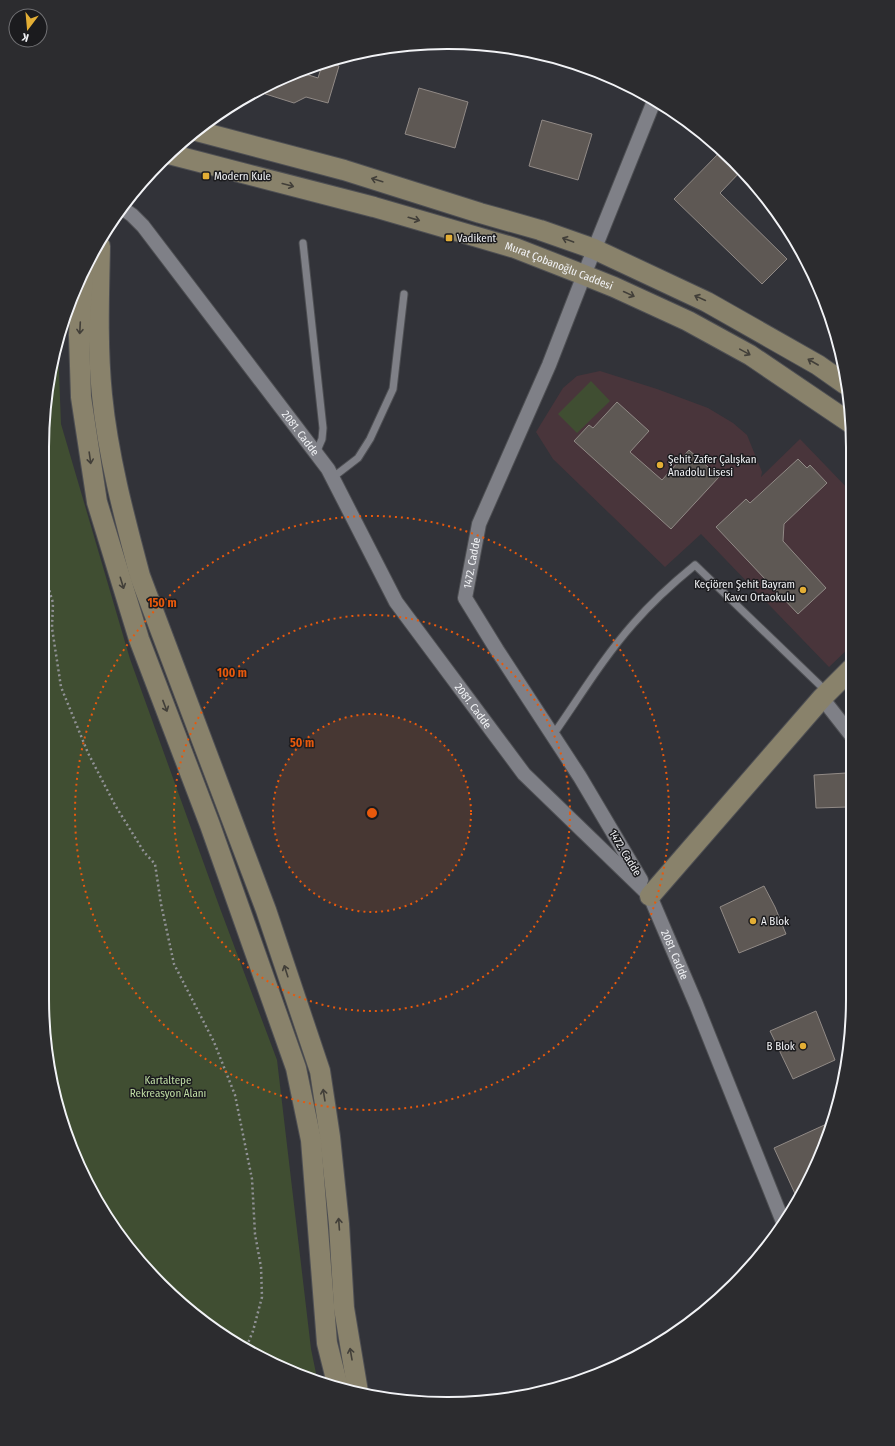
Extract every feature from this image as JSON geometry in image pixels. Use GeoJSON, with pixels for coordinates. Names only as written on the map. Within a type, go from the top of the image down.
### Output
{"type":"FeatureCollection","features":[{"type":"Feature","properties":{"kind":"main road"},"geometry":{"type":"LineString","coordinates":[[203,133],[344,170],[480,213],[540,230],[594,249],[707,302],[818,365],[840,381]]}},
{"type":"Feature","properties":{"kind":"main road","name":"Murat Çobanoğlu Caddesi"},"geometry":{"type":"LineString","coordinates":[[174,158],[374,207],[515,248],[614,287],[688,321],[743,351],[845,419]]}},
{"type":"Feature","properties":{"kind":"main road"},"geometry":{"type":"LineString","coordinates":[[100,252],[98,335],[102,395],[117,485],[140,576],[266,910],[320,1071],[330,1136],[339,1224],[344,1308],[357,1386]]}},
{"type":"Feature","properties":{"kind":"main road"},"geometry":{"type":"LineString","coordinates":[[82,288],[79,335],[81,397],[97,502],[139,639],[210,825],[296,1068],[311,1140],[326,1343],[336,1381]]}},
{"type":"Feature","properties":{"kind":"main road"},"geometry":{"type":"LineString","coordinates":[[650,896],[824,695],[846,674]]}},
{"type":"Feature","properties":{"kind":"street","name":"1472. Cadde"},"geometry":{"type":"LineString","coordinates":[[650,896],[580,777],[465,598],[479,524],[549,365],[652,105]]}},
{"type":"Feature","properties":{"kind":"street","name":"2081. Cadde"},"geometry":{"type":"LineString","coordinates":[[127,211],[143,226],[328,469],[396,602],[524,774],[650,896],[696,1004],[781,1217]]}},
{"type":"Feature","properties":{"kind":"street"},"geometry":{"type":"LineString","coordinates":[[824,695],[846,728]]}},
{"type":"Feature","properties":{"kind":"lane"},"geometry":{"type":"LineString","coordinates":[[303,243],[323,428],[322,439],[316,453]]}},
{"type":"Feature","properties":{"kind":"lane"},"geometry":{"type":"LineString","coordinates":[[332,478],[358,458],[370,438],[393,389],[404,294]]}},
{"type":"Feature","properties":{"kind":"lane"},"geometry":{"type":"LineString","coordinates":[[553,735],[613,648],[632,625],[653,602],[694,565],[824,695]]}},
{"type":"Feature","properties":{"kind":"path"},"geometry":{"type":"LineString","coordinates":[[49,588],[53,603],[52,628],[61,687],[88,753],[115,805],[144,852],[154,864],[174,964],[214,1042],[235,1095],[252,1179],[255,1234],[262,1282],[262,1297],[253,1331],[248,1344]]}},
{"type":"Feature","properties":{"kind":"shaded area"},"geometry":{"type":"Polygon","coordinates":[[[600,371],[657,389],[708,408],[733,423],[747,435],[762,472],[761,477],[800,439],[846,487],[846,651],[829,667],[701,534],[665,567],[553,459],[536,432],[563,388],[577,376],[600,371]]]}},
{"type":"Feature","properties":{"kind":"green space","name":"Kartaltepe Rekreasyon Alanı"},"geometry":{"type":"Polygon","coordinates":[[[59,363],[61,424],[130,659],[221,911],[277,1060],[311,1349],[316,1375],[295,1367],[248,1344],[205,1315],[166,1280],[131,1241],[102,1198],[79,1151],[63,1102],[52,1051],[49,998],[49,448],[52,395],[59,363]]]}},
{"type":"Feature","properties":{"kind":"green space"},"geometry":{"type":"Polygon","coordinates":[[[591,381],[610,401],[577,433],[558,414],[591,381]]]}},
{"type":"Feature","properties":{"kind":"building"},"geometry":{"type":"Polygon","coordinates":[[[337,65],[339,66],[328,103],[306,97],[294,103],[264,94],[307,75],[318,78],[321,70],[337,65]]]}},
{"type":"Feature","properties":{"kind":"building"},"geometry":{"type":"Polygon","coordinates":[[[419,88],[468,102],[455,148],[405,134],[419,88]]]}},
{"type":"Feature","properties":{"kind":"building"},"geometry":{"type":"Polygon","coordinates":[[[542,120],[592,134],[578,180],[529,166],[542,120]]]}},
{"type":"Feature","properties":{"kind":"building"},"geometry":{"type":"Polygon","coordinates":[[[717,155],[737,175],[720,193],[787,259],[762,284],[674,199],[717,155]]]}},
{"type":"Feature","properties":{"kind":"building"},"geometry":{"type":"Polygon","coordinates":[[[617,402],[649,431],[630,452],[662,480],[689,450],[719,477],[671,529],[574,441],[589,425],[593,428],[617,402]]]}},
{"type":"Feature","properties":{"kind":"building"},"geometry":{"type":"Polygon","coordinates":[[[798,459],[807,468],[810,465],[827,483],[784,524],[783,541],[826,588],[798,614],[716,527],[746,499],[750,503],[798,459]]]}},
{"type":"Feature","properties":{"kind":"building"},"geometry":{"type":"Polygon","coordinates":[[[846,773],[846,807],[816,808],[814,775],[846,773]]]}},
{"type":"Feature","properties":{"kind":"building","name":"A Blok"},"geometry":{"type":"Polygon","coordinates":[[[764,886],[775,907],[786,934],[739,953],[720,907],[764,886]]]}},
{"type":"Feature","properties":{"kind":"building","name":"B Blok"},"geometry":{"type":"Polygon","coordinates":[[[816,1011],[835,1060],[793,1079],[770,1031],[816,1011]]]}},
{"type":"Feature","properties":{"kind":"building"},"geometry":{"type":"Polygon","coordinates":[[[826,1124],[816,1151],[795,1194],[774,1148],[826,1124]]]}},
{"type":"Feature","properties":{"kind":"place","name":"Modern Kule"},"geometry":{"type":"Point","coordinates":[206,176]}},
{"type":"Feature","properties":{"kind":"place","name":"Vadikent"},"geometry":{"type":"Point","coordinates":[449,238]}},
{"type":"Feature","properties":{"kind":"place","name":"Şehit Zafer Çalışkan Anadolu Lisesi"},"geometry":{"type":"Point","coordinates":[660,465]}},
{"type":"Feature","properties":{"kind":"place","name":"Keçiören Şehit Bayram Kavcı Ortaokulu"},"geometry":{"type":"Point","coordinates":[803,590]}},
{"type":"Feature","properties":{"kind":"place","name":"A Blok"},"geometry":{"type":"Point","coordinates":[753,921]}},
{"type":"Feature","properties":{"kind":"place","name":"B Blok"},"geometry":{"type":"Point","coordinates":[803,1046]}}]}
